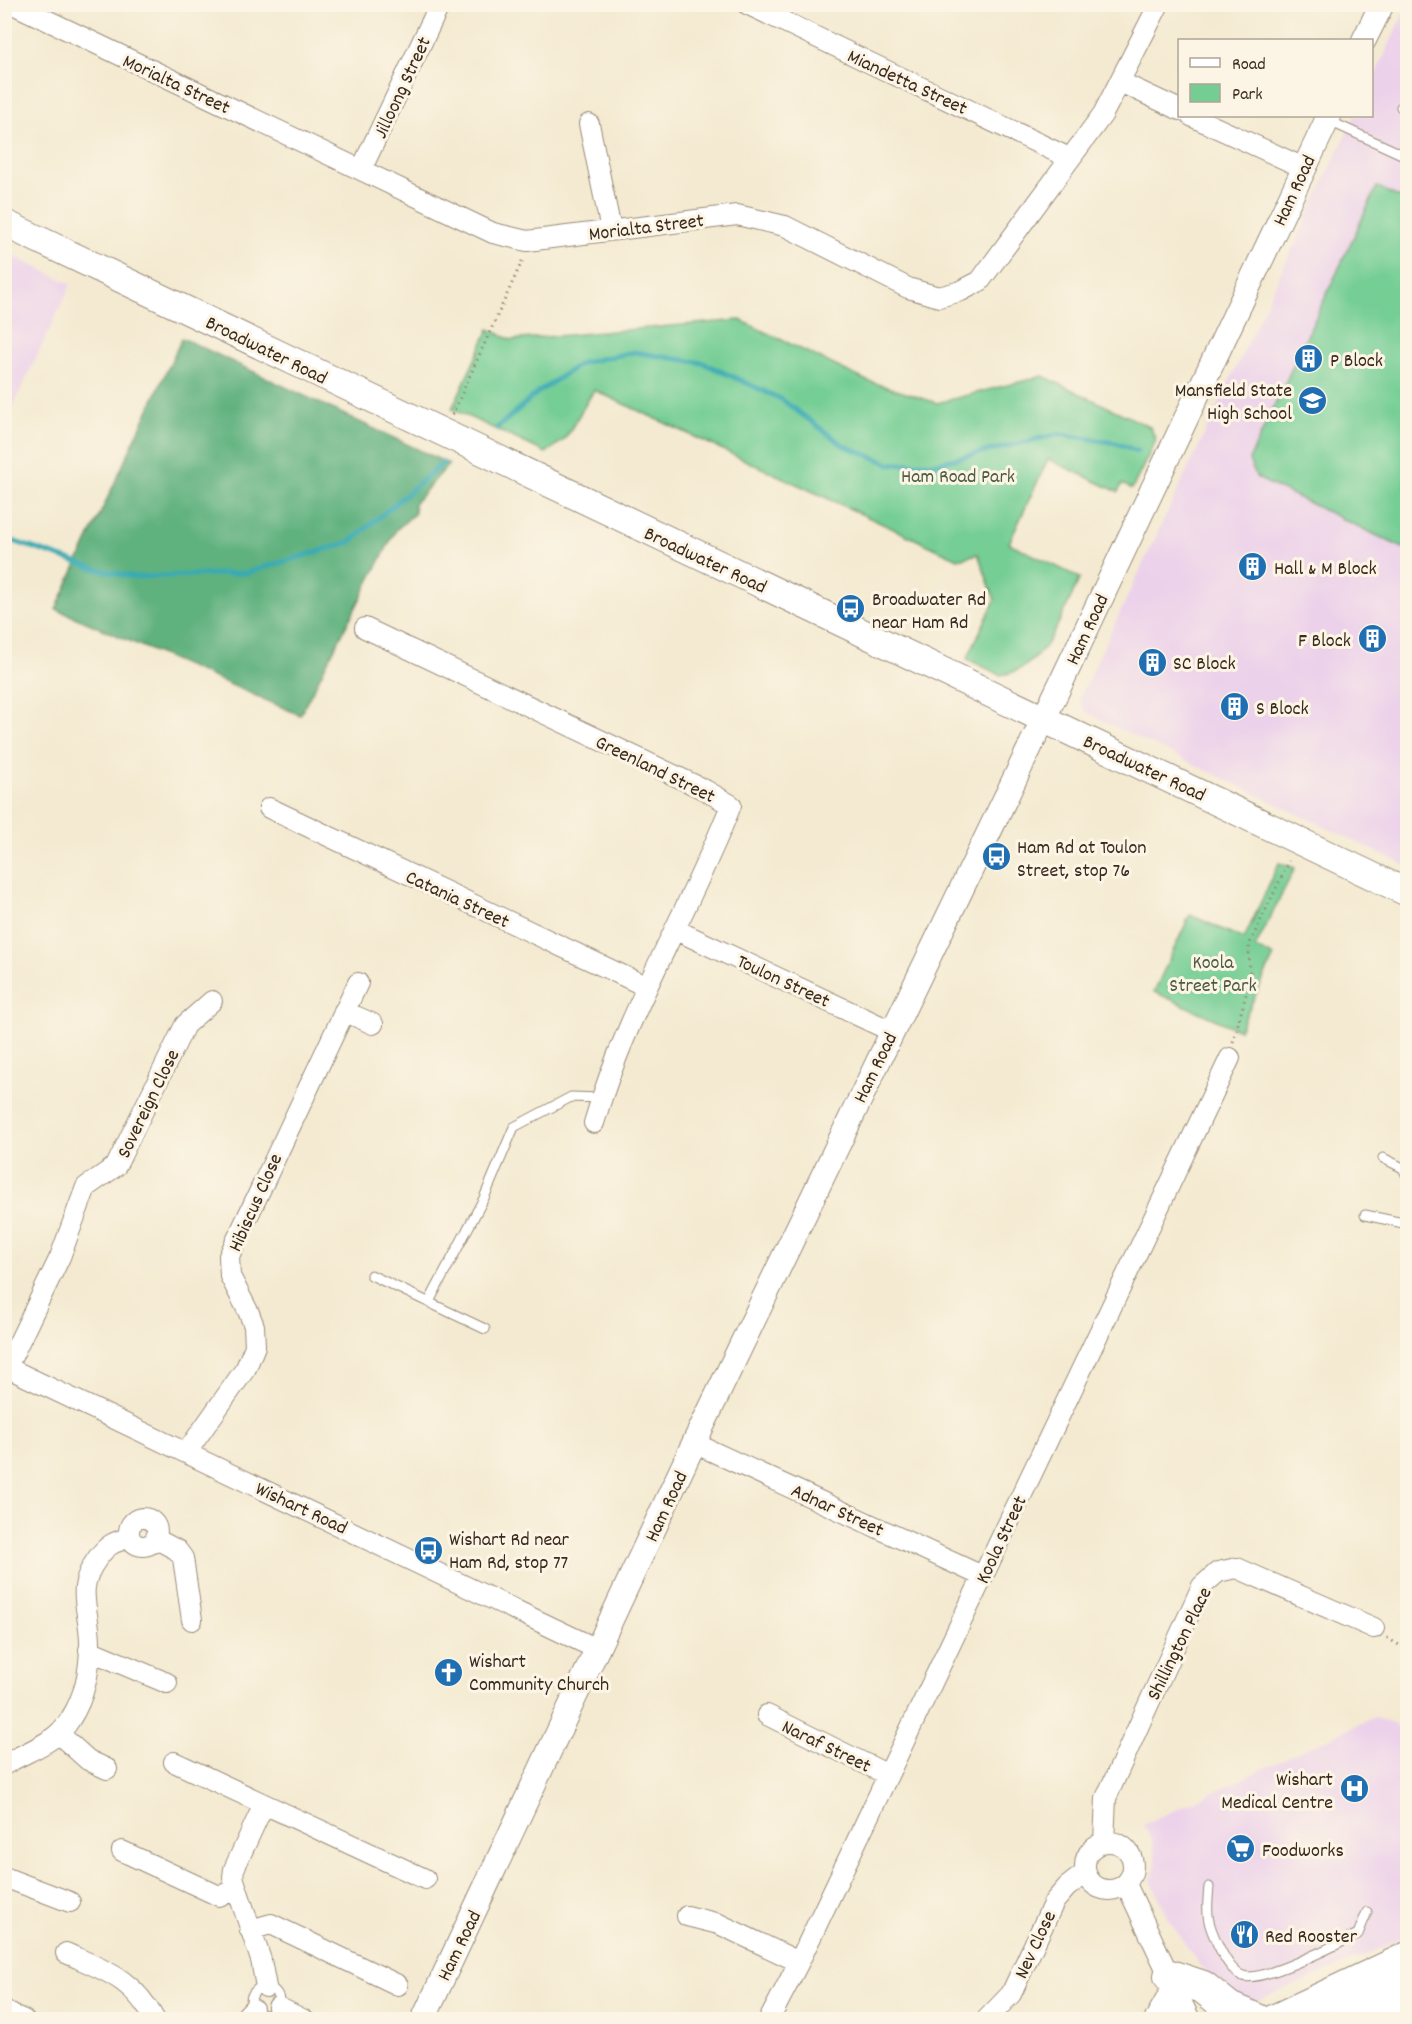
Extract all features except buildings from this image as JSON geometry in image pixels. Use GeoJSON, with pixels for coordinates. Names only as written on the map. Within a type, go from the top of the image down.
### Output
{"type":"FeatureCollection","features":[{"type":"Feature","properties":{"kind":"highway"},"geometry":{"type":"LineString","coordinates":[[1276,2019],[1407,1958]]}},
{"type":"Feature","properties":{"kind":"highway"},"geometry":{"type":"LineString","coordinates":[[1161,2019],[1179,1996],[1203,1987],[1229,2008],[1257,2019]]}},
{"type":"Feature","properties":{"kind":"highway"},"geometry":{"type":"LineString","coordinates":[[1346,2019],[1407,1991]]}},
{"type":"Feature","properties":{"kind":"main road","name":"Broadwater Road"},"geometry":{"type":"LineString","coordinates":[[4,223],[1407,893]]}},
{"type":"Feature","properties":{"kind":"street","name":"Morialta Street"},"geometry":{"type":"LineString","coordinates":[[13,4],[493,233],[527,241],[737,215],[785,226],[908,288],[939,297],[961,291],[980,281],[1103,114],[1159,4]]}},
{"type":"Feature","properties":{"kind":"street","name":"Jilloong Street"},"geometry":{"type":"LineString","coordinates":[[361,170],[440,4]]}},
{"type":"Feature","properties":{"kind":"street","name":"Miandetta Street"},"geometry":{"type":"LineString","coordinates":[[747,4],[1069,158]]}},
{"type":"Feature","properties":{"kind":"street"},"geometry":{"type":"LineString","coordinates":[[1364,39],[1382,4]]}},
{"type":"Feature","properties":{"kind":"street"},"geometry":{"type":"LineString","coordinates":[[1120,82],[1178,110]]}},
{"type":"Feature","properties":{"kind":"street"},"geometry":{"type":"LineString","coordinates":[[1193,117],[1304,168]]}},
{"type":"Feature","properties":{"kind":"street","name":"Ham Road"},"geometry":{"type":"LineString","coordinates":[[423,2019],[599,1650],[694,1443],[891,1031],[1044,719],[1328,118]]}},
{"type":"Feature","properties":{"kind":"street"},"geometry":{"type":"LineString","coordinates":[[589,124],[611,230]]}},
{"type":"Feature","properties":{"kind":"street","name":"Greenland Street"},"geometry":{"type":"LineString","coordinates":[[365,628],[694,785],[731,805],[676,930],[647,987],[601,1098],[594,1123]]}},
{"type":"Feature","properties":{"kind":"street","name":"Catania Street"},"geometry":{"type":"LineString","coordinates":[[269,808],[647,987]]}},
{"type":"Feature","properties":{"kind":"street","name":"Toulon Street"},"geometry":{"type":"LineString","coordinates":[[676,930],[891,1031]]}},
{"type":"Feature","properties":{"kind":"street","name":"Hibiscus Close"},"geometry":{"type":"LineString","coordinates":[[186,1453],[252,1358],[256,1338],[254,1326],[230,1276],[229,1256],[358,983]]}},
{"type":"Feature","properties":{"kind":"street","name":"Sovereign Close"},"geometry":{"type":"LineString","coordinates":[[6,1367],[60,1257],[86,1187],[116,1166],[185,1025],[212,1001]]}},
{"type":"Feature","properties":{"kind":"street"},"geometry":{"type":"LineString","coordinates":[[344,1011],[373,1024]]}},
{"type":"Feature","properties":{"kind":"street","name":"Koola Street"},"geometry":{"type":"LineString","coordinates":[[769,2019],[800,1962],[1230,1058]]}},
{"type":"Feature","properties":{"kind":"street","name":"Wishart Road"},"geometry":{"type":"LineString","coordinates":[[6,1367],[599,1650]]}},
{"type":"Feature","properties":{"kind":"street","name":"Adnar Street"},"geometry":{"type":"LineString","coordinates":[[694,1443],[982,1576]]}},
{"type":"Feature","properties":{"kind":"street"},"geometry":{"type":"LineString","coordinates":[[4,1765],[44,1746],[59,1734],[81,1700],[90,1650],[85,1579],[108,1544],[129,1538],[131,1524],[144,1518],[156,1526],[156,1539],[177,1550],[183,1558],[192,1620]]}},
{"type":"Feature","properties":{"kind":"street","name":"Shillington Place"},"geometry":{"type":"LineString","coordinates":[[1104,1842],[1106,1798],[1202,1586],[1218,1572],[1237,1568],[1374,1628]]}},
{"type":"Feature","properties":{"kind":"street"},"geometry":{"type":"LineString","coordinates":[[90,1650],[167,1683]]}},
{"type":"Feature","properties":{"kind":"street","name":"Naraf Street"},"geometry":{"type":"LineString","coordinates":[[767,1715],[888,1775]]}},
{"type":"Feature","properties":{"kind":"street"},"geometry":{"type":"LineString","coordinates":[[59,1734],[88,1760],[107,1769]]}},
{"type":"Feature","properties":{"kind":"street"},"geometry":{"type":"LineString","coordinates":[[174,1762],[425,1879]]}},
{"type":"Feature","properties":{"kind":"street"},"geometry":{"type":"LineString","coordinates":[[264,1804],[234,1869],[236,1890],[266,1987]]}},
{"type":"Feature","properties":{"kind":"street"},"geometry":{"type":"LineString","coordinates":[[1104,1842],[1116,1843],[1131,1856],[1132,1872],[1126,1884],[1119,1888],[1106,1891],[1091,1884],[1085,1873],[1088,1853],[1104,1842]]}},
{"type":"Feature","properties":{"kind":"street"},"geometry":{"type":"LineString","coordinates":[[122,1851],[219,1896],[236,1890]]}},
{"type":"Feature","properties":{"kind":"street","name":"Nev Close"},"geometry":{"type":"LineString","coordinates":[[987,2019],[1011,1994],[1054,1902],[1066,1887],[1085,1873]]}},
{"type":"Feature","properties":{"kind":"street"},"geometry":{"type":"LineString","coordinates":[[4,1877],[70,1902]]}},
{"type":"Feature","properties":{"kind":"street"},"geometry":{"type":"LineString","coordinates":[[1126,1884],[1179,1996]]}},
{"type":"Feature","properties":{"kind":"street"},"geometry":{"type":"LineString","coordinates":[[687,1917],[719,1924],[800,1962]]}},
{"type":"Feature","properties":{"kind":"street"},"geometry":{"type":"LineString","coordinates":[[250,1930],[271,1924],[398,1985]]}},
{"type":"Feature","properties":{"kind":"street"},"geometry":{"type":"LineString","coordinates":[[66,1953],[119,1977],[143,1997],[156,2019]]}},
{"type":"Feature","properties":{"kind":"street"},"geometry":{"type":"LineString","coordinates":[[278,2007],[304,2019]]}},
{"type":"Feature","properties":{"kind":"street"},"geometry":{"type":"LineString","coordinates":[[4,2011],[24,2019]]}},
{"type":"Feature","properties":{"kind":"lane"},"geometry":{"type":"LineString","coordinates":[[1328,118],[1407,157]]}},
{"type":"Feature","properties":{"kind":"lane"},"geometry":{"type":"LineString","coordinates":[[429,1302],[484,1198],[514,1127],[571,1097],[601,1098]]}},
{"type":"Feature","properties":{"kind":"lane"},"geometry":{"type":"LineString","coordinates":[[1383,1158],[1403,1168],[1407,1178]]}},
{"type":"Feature","properties":{"kind":"lane"},"geometry":{"type":"LineString","coordinates":[[1365,1215],[1407,1224]]}},
{"type":"Feature","properties":{"kind":"lane"},"geometry":{"type":"LineString","coordinates":[[371,1275],[485,1329]]}},
{"type":"Feature","properties":{"kind":"lane"},"geometry":{"type":"LineString","coordinates":[[1209,1887],[1206,1915],[1213,1935],[1228,1964],[1243,1976],[1261,1977],[1358,1934],[1367,1912]]}},
{"type":"Feature","properties":{"kind":"lane"},"geometry":{"type":"LineString","coordinates":[[266,1987],[277,1994],[278,2007],[265,2016],[248,2014],[253,1993],[266,1987]]}},
{"type":"Feature","properties":{"kind":"path"},"geometry":{"type":"LineString","coordinates":[[452,415],[523,261],[527,241]]}},
{"type":"Feature","properties":{"kind":"path"},"geometry":{"type":"LineString","coordinates":[[1230,1058],[1250,980],[1249,945],[1289,861]]}},
{"type":"Feature","properties":{"kind":"path"},"geometry":{"type":"LineString","coordinates":[[1374,1628],[1407,1650]]}},
{"type":"Feature","properties":{"kind":"shaded area","name":"Mansfield State High School"},"geometry":{"type":"Polygon","coordinates":[[[1407,6],[1407,866],[1103,721],[1085,711],[1079,699],[1355,117],[1373,117],[1373,80],[1407,6]]]}},
{"type":"Feature","properties":{"kind":"shaded area"},"geometry":{"type":"Polygon","coordinates":[[[5,252],[71,284],[5,423],[5,252]]]}},
{"type":"Feature","properties":{"kind":"shaded area"},"geometry":{"type":"Polygon","coordinates":[[[1374,1717],[1395,1725],[1407,1737],[1407,1935],[1373,1952],[1255,2002],[1229,1994],[1199,1965],[1169,1920],[1151,1880],[1156,1864],[1153,1842],[1143,1825],[1374,1717]]]}},
{"type":"Feature","properties":{"kind":"green space"},"geometry":{"type":"Polygon","coordinates":[[[1377,187],[1407,201],[1407,550],[1257,478],[1249,460],[1377,187]]]}},
{"type":"Feature","properties":{"kind":"green space","name":"Ham Road Park"},"geometry":{"type":"Polygon","coordinates":[[[740,320],[865,380],[937,403],[1043,376],[1150,427],[1156,440],[1132,489],[1122,484],[1118,492],[1048,459],[1009,543],[1080,578],[1050,638],[1029,663],[1016,671],[1000,675],[967,659],[995,600],[978,554],[958,559],[594,390],[565,439],[546,453],[452,409],[489,329],[511,340],[740,320]]]}},
{"type":"Feature","properties":{"kind":"green space"},"geometry":{"type":"Polygon","coordinates":[[[182,338],[449,464],[414,504],[415,513],[396,530],[300,715],[56,609],[182,338]]]}},
{"type":"Feature","properties":{"kind":"green space","name":"Koola Street Park"},"geometry":{"type":"Polygon","coordinates":[[[1279,863],[1295,868],[1255,948],[1274,956],[1239,1030],[1154,992],[1190,915],[1244,939],[1279,863]]]}},
{"type":"Feature","properties":{"kind":"waterway"},"geometry":{"type":"LineString","coordinates":[[497,428],[537,393],[581,363],[634,352],[703,363],[781,399],[843,445],[890,464],[938,463],[1059,434],[1116,443],[1137,451]]}},
{"type":"Feature","properties":{"kind":"waterway"},"geometry":{"type":"LineString","coordinates":[[4,538],[96,569],[135,577],[246,573],[350,542],[443,463]]}},
{"type":"Feature","properties":{"kind":"place","name":"P Block"},"geometry":{"type":"Point","coordinates":[1309,359]}},
{"type":"Feature","properties":{"kind":"place","name":"Mansfield State High School"},"geometry":{"type":"Point","coordinates":[1313,401]}},
{"type":"Feature","properties":{"kind":"place","name":"Hall & M Block"},"geometry":{"type":"Point","coordinates":[1253,567]}},
{"type":"Feature","properties":{"kind":"place","name":"Broadwater Rd near Ham Rd"},"geometry":{"type":"Point","coordinates":[851,609]}},
{"type":"Feature","properties":{"kind":"place","name":"F Block"},"geometry":{"type":"Point","coordinates":[1372,639]}},
{"type":"Feature","properties":{"kind":"place","name":"SC Block"},"geometry":{"type":"Point","coordinates":[1152,662]}},
{"type":"Feature","properties":{"kind":"place","name":"S Block"},"geometry":{"type":"Point","coordinates":[1235,707]}},
{"type":"Feature","properties":{"kind":"place","name":"Ham Rd at Toulon Street, stop 76"},"geometry":{"type":"Point","coordinates":[996,857]}},
{"type":"Feature","properties":{"kind":"place","name":"Wishart Rd near Ham Rd, stop 77"},"geometry":{"type":"Point","coordinates":[428,1550]}},
{"type":"Feature","properties":{"kind":"place","name":"Wishart Community Church"},"geometry":{"type":"Point","coordinates":[448,1672]}},
{"type":"Feature","properties":{"kind":"place","name":"Wishart Medical Centre"},"geometry":{"type":"Point","coordinates":[1354,1789]}},
{"type":"Feature","properties":{"kind":"place","name":"Foodworks"},"geometry":{"type":"Point","coordinates":[1241,1849]}},
{"type":"Feature","properties":{"kind":"place","name":"Red Rooster"},"geometry":{"type":"Point","coordinates":[1244,1935]}}]}
